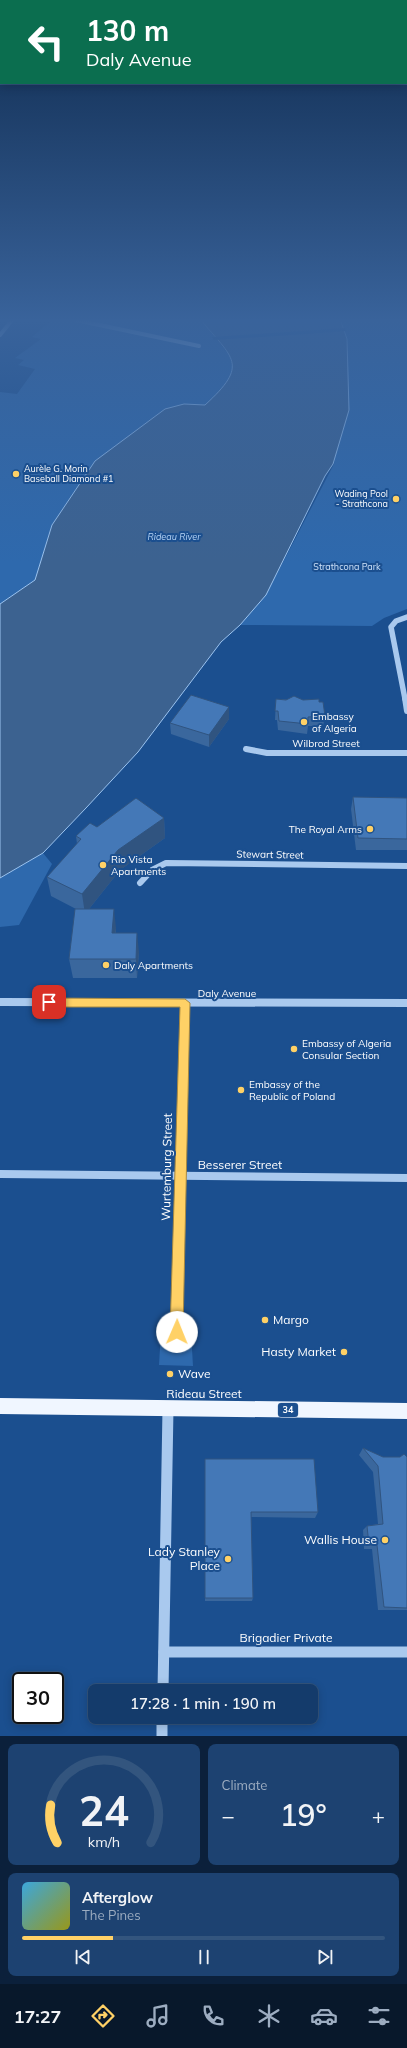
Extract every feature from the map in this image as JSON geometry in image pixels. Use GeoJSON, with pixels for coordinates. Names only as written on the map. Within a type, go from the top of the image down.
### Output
{"type":"FeatureCollection","features":[{"type":"Feature","properties":{"kind":"main road","name":"Rideau Street"},"geometry":{"type":"LineString","coordinates":[[0,1406],[407,1411]]}},
{"type":"Feature","properties":{"kind":"street"},"geometry":{"type":"LineString","coordinates":[[407,617],[393,623],[392,630],[407,711]]}},
{"type":"Feature","properties":{"kind":"street","name":"Wilbrod Street"},"geometry":{"type":"LineString","coordinates":[[246,750],[267,753],[407,754]]}},
{"type":"Feature","properties":{"kind":"street","name":"Stewart Street"},"geometry":{"type":"LineString","coordinates":[[140,883],[152,870],[166,863],[407,866]]}},
{"type":"Feature","properties":{"kind":"street","name":"Daly Avenue"},"geometry":{"type":"LineString","coordinates":[[0,1002],[407,1003]]}},
{"type":"Feature","properties":{"kind":"street","name":"Wurtemburg Street"},"geometry":{"type":"LineString","coordinates":[[177,1332],[185,1003]]}},
{"type":"Feature","properties":{"kind":"street","name":"Besserer Street"},"geometry":{"type":"LineString","coordinates":[[0,1174],[181,1177],[407,1178]]}},
{"type":"Feature","properties":{"kind":"street"},"geometry":{"type":"LineString","coordinates":[[163,1684],[168,1409]]}},
{"type":"Feature","properties":{"kind":"street","name":"Brigadier Private"},"geometry":{"type":"LineString","coordinates":[[164,1652],[407,1652]]}},
{"type":"Feature","properties":{"kind":"street"},"geometry":{"type":"LineString","coordinates":[[162,1724],[162,1736]]}},
{"type":"Feature","properties":{"kind":"green space"},"geometry":{"type":"Polygon","coordinates":[[[0,400],[211,400],[205,405],[184,404],[52,525],[35,580],[0,604],[0,400]]]}},
{"type":"Feature","properties":{"kind":"green space","name":"Strathcona Park"},"geometry":{"type":"Polygon","coordinates":[[[342,400],[407,400],[407,609],[384,618],[372,626],[240,625],[266,595],[334,464],[342,400]]]}},
{"type":"Feature","properties":{"kind":"green space"},"geometry":{"type":"Polygon","coordinates":[[[43,853],[52,864],[19,925],[0,927],[0,878],[43,853]]]}},
{"type":"Feature","properties":{"kind":"green space"},"geometry":{"type":"Polygon","coordinates":[[[161,1331],[191,1332],[193,1366],[159,1365],[161,1331]]]}},
{"type":"Feature","properties":{"kind":"water","name":"Rideau River"},"geometry":{"type":"Polygon","coordinates":[[[210,400],[349,400],[349,410],[333,464],[325,476],[266,595],[240,625],[221,642],[138,752],[86,808],[43,853],[0,878],[0,604],[35,580],[52,525],[95,461],[165,409],[184,404],[205,405],[210,400]]]}},
{"type":"Feature","properties":{"kind":"building"},"geometry":{"type":"Polygon","coordinates":[[[191,695],[229,707],[209,735],[170,723],[191,695]]]}},
{"type":"Feature","properties":{"kind":"building"},"geometry":{"type":"Polygon","coordinates":[[[294,696],[303,700],[319,699],[319,702],[323,702],[325,716],[308,717],[308,724],[279,721],[278,711],[275,711],[276,699],[286,700],[294,696]]]}},
{"type":"Feature","properties":{"kind":"building"},"geometry":{"type":"Polygon","coordinates":[[[353,797],[407,798],[407,839],[358,838],[353,797]]]}},
{"type":"Feature","properties":{"kind":"building"},"geometry":{"type":"Polygon","coordinates":[[[136,798],[164,818],[118,850],[82,894],[47,877],[81,839],[76,836],[90,823],[97,827],[136,798]]]}},
{"type":"Feature","properties":{"kind":"building"},"geometry":{"type":"Polygon","coordinates":[[[75,909],[114,909],[112,933],[137,933],[136,959],[69,959],[75,909]]]}},
{"type":"Feature","properties":{"kind":"building","name":"Wallis House"},"geometry":{"type":"Polygon","coordinates":[[[363,1448],[383,1457],[400,1457],[404,1454],[407,1457],[407,1608],[384,1607],[377,1545],[369,1545],[367,1526],[383,1524],[378,1466],[363,1448]]]}},
{"type":"Feature","properties":{"kind":"building","name":"Lady Stanley Place"},"geometry":{"type":"Polygon","coordinates":[[[205,1459],[314,1459],[318,1512],[251,1512],[253,1598],[205,1598],[205,1459]]]}},
{"type":"Feature","properties":{"kind":"place","name":"Aurèle G. Morin Baseball Diamond #1"},"geometry":{"type":"Point","coordinates":[16,474]}},
{"type":"Feature","properties":{"kind":"place","name":"Wading Pool - Strathcona"},"geometry":{"type":"Point","coordinates":[396,499]}},
{"type":"Feature","properties":{"kind":"place","name":"Embassy of Algeria"},"geometry":{"type":"Point","coordinates":[304,722]}},
{"type":"Feature","properties":{"kind":"place","name":"The Royal Arms"},"geometry":{"type":"Point","coordinates":[370,829]}},
{"type":"Feature","properties":{"kind":"place","name":"Rio Vista Apartments"},"geometry":{"type":"Point","coordinates":[103,865]}},
{"type":"Feature","properties":{"kind":"place","name":"Daly Apartments"},"geometry":{"type":"Point","coordinates":[106,965]}},
{"type":"Feature","properties":{"kind":"place","name":"Embassy of Algeria Consular Section"},"geometry":{"type":"Point","coordinates":[294,1049]}},
{"type":"Feature","properties":{"kind":"place","name":"Embassy of the Republic of Poland"},"geometry":{"type":"Point","coordinates":[241,1090]}},
{"type":"Feature","properties":{"kind":"place","name":"Margo"},"geometry":{"type":"Point","coordinates":[265,1320]}},
{"type":"Feature","properties":{"kind":"place","name":"Hasty Market"},"geometry":{"type":"Point","coordinates":[344,1352]}},
{"type":"Feature","properties":{"kind":"place","name":"Wave"},"geometry":{"type":"Point","coordinates":[170,1374]}},
{"type":"Feature","properties":{"kind":"place","name":"Wallis House"},"geometry":{"type":"Point","coordinates":[385,1540]}},
{"type":"Feature","properties":{"kind":"place","name":"Lady Stanley Place"},"geometry":{"type":"Point","coordinates":[228,1559]}},
{"type":"Feature","properties":{"kind":"route"},"geometry":{"type":"LineString","coordinates":[[49,1002],[185,1003],[177,1332]]}}]}
